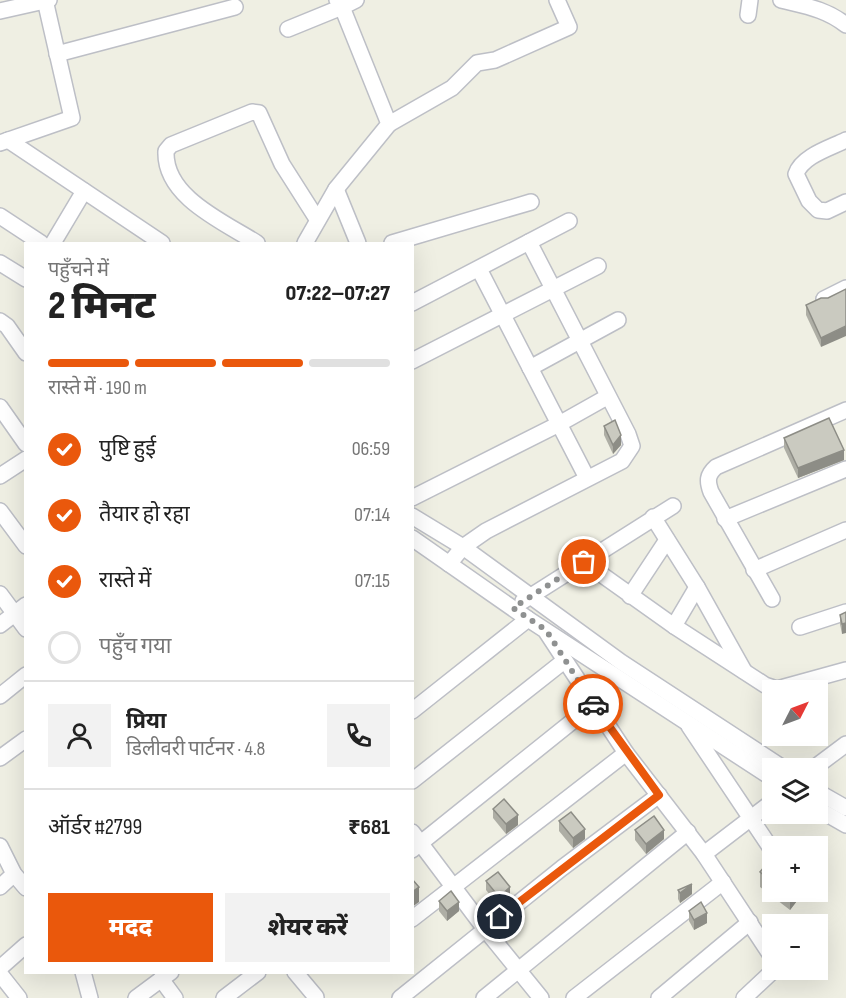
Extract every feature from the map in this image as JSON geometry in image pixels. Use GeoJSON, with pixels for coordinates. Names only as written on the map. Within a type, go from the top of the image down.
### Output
{"type":"FeatureCollection","features":[{"type":"Feature","properties":{"kind":"street"},"geometry":{"type":"LineString","coordinates":[[0,11],[46,0],[72,118],[4,141]]}},
{"type":"Feature","properties":{"kind":"street"},"geometry":{"type":"LineString","coordinates":[[288,30],[339,4],[356,0]]}},
{"type":"Feature","properties":{"kind":"street"},"geometry":{"type":"LineString","coordinates":[[305,242],[336,189],[389,123],[452,88],[477,63],[495,60],[569,27],[557,0]]}},
{"type":"Feature","properties":{"kind":"street"},"geometry":{"type":"LineString","coordinates":[[781,0],[820,9],[846,25]]}},
{"type":"Feature","properties":{"kind":"street"},"geometry":{"type":"LineString","coordinates":[[339,4],[389,123]]}},
{"type":"Feature","properties":{"kind":"street"},"geometry":{"type":"LineString","coordinates":[[57,54],[235,7]]}},
{"type":"Feature","properties":{"kind":"street"},"geometry":{"type":"LineString","coordinates":[[255,242],[187,198],[173,177],[166,158],[166,150],[171,145],[252,112],[259,113],[282,164],[317,219]]}},
{"type":"Feature","properties":{"kind":"street"},"geometry":{"type":"LineString","coordinates":[[846,140],[809,159],[799,166],[796,174],[809,201],[818,210],[828,212],[846,202]]}},
{"type":"Feature","properties":{"kind":"street"},"geometry":{"type":"LineString","coordinates":[[4,141],[160,242]]}},
{"type":"Feature","properties":{"kind":"street"},"geometry":{"type":"LineString","coordinates":[[336,189],[358,242]]}},
{"type":"Feature","properties":{"kind":"street"},"geometry":{"type":"LineString","coordinates":[[54,242],[84,191]]}},
{"type":"Feature","properties":{"kind":"street"},"geometry":{"type":"LineString","coordinates":[[395,242],[531,202]]}},
{"type":"Feature","properties":{"kind":"street"},"geometry":{"type":"LineString","coordinates":[[0,216],[39,242]]}},
{"type":"Feature","properties":{"kind":"street"},"geometry":{"type":"LineString","coordinates":[[414,302],[569,221]]}},
{"type":"Feature","properties":{"kind":"street"},"geometry":{"type":"LineString","coordinates":[[456,555],[486,531],[622,461],[632,446],[628,434],[529,242]]}},
{"type":"Feature","properties":{"kind":"street"},"geometry":{"type":"LineString","coordinates":[[0,262],[24,278]]}},
{"type":"Feature","properties":{"kind":"street"},"geometry":{"type":"LineString","coordinates":[[414,360],[555,290],[598,266]]}},
{"type":"Feature","properties":{"kind":"street"},"geometry":{"type":"LineString","coordinates":[[479,268],[587,478]]}},
{"type":"Feature","properties":{"kind":"street"},"geometry":{"type":"LineString","coordinates":[[824,299],[846,288]]}},
{"type":"Feature","properties":{"kind":"street"},"geometry":{"type":"LineString","coordinates":[[530,368],[618,320]]}},
{"type":"Feature","properties":{"kind":"street"},"geometry":{"type":"LineString","coordinates":[[0,321],[7,326],[24,350]]}},
{"type":"Feature","properties":{"kind":"street"},"geometry":{"type":"LineString","coordinates":[[414,497],[559,424],[607,397]]}},
{"type":"Feature","properties":{"kind":"street"},"geometry":{"type":"LineString","coordinates":[[0,407],[24,441]]}},
{"type":"Feature","properties":{"kind":"street"},"geometry":{"type":"LineString","coordinates":[[772,598],[711,492],[707,481],[709,473],[716,467],[846,410]]}},
{"type":"Feature","properties":{"kind":"street"},"geometry":{"type":"LineString","coordinates":[[0,476],[24,460]]}},
{"type":"Feature","properties":{"kind":"street"},"geometry":{"type":"LineString","coordinates":[[726,519],[846,469]]}},
{"type":"Feature","properties":{"kind":"street"},"geometry":{"type":"LineString","coordinates":[[522,602],[673,506]]}},
{"type":"Feature","properties":{"kind":"street"},"geometry":{"type":"LineString","coordinates":[[0,511],[24,543]]}},
{"type":"Feature","properties":{"kind":"street"},"geometry":{"type":"LineString","coordinates":[[653,517],[697,587],[745,673]]}},
{"type":"Feature","properties":{"kind":"street"},"geometry":{"type":"LineString","coordinates":[[414,518],[456,555],[522,602],[621,662],[768,758]]}},
{"type":"Feature","properties":{"kind":"street"},"geometry":{"type":"LineString","coordinates":[[754,570],[846,530]]}},
{"type":"Feature","properties":{"kind":"street"},"geometry":{"type":"LineString","coordinates":[[414,539],[456,555],[522,602],[528,619],[762,771]]}},
{"type":"Feature","properties":{"kind":"street"},"geometry":{"type":"LineString","coordinates":[[630,596],[667,540]]}},
{"type":"Feature","properties":{"kind":"street"},"geometry":{"type":"LineString","coordinates":[[584,562],[630,596],[745,673],[777,689],[846,670]]}},
{"type":"Feature","properties":{"kind":"street"},"geometry":{"type":"LineString","coordinates":[[674,626],[697,587]]}},
{"type":"Feature","properties":{"kind":"street"},"geometry":{"type":"LineString","coordinates":[[0,594],[20,609],[0,626]]}},
{"type":"Feature","properties":{"kind":"street"},"geometry":{"type":"LineString","coordinates":[[800,627],[846,612]]}},
{"type":"Feature","properties":{"kind":"street"},"geometry":{"type":"LineString","coordinates":[[414,709],[528,619]]}},
{"type":"Feature","properties":{"kind":"street"},"geometry":{"type":"LineString","coordinates":[[546,630],[564,661],[626,753],[704,854],[762,941]]}},
{"type":"Feature","properties":{"kind":"street"},"geometry":{"type":"LineString","coordinates":[[414,779],[564,661]]}},
{"type":"Feature","properties":{"kind":"street"},"geometry":{"type":"LineString","coordinates":[[0,696],[24,677]]}},
{"type":"Feature","properties":{"kind":"street"},"geometry":{"type":"LineString","coordinates":[[541,998],[415,842],[594,704]]}},
{"type":"Feature","properties":{"kind":"street"},"geometry":{"type":"LineString","coordinates":[[683,719],[764,836]]}},
{"type":"Feature","properties":{"kind":"street"},"geometry":{"type":"LineString","coordinates":[[0,758],[24,740]]}},
{"type":"Feature","properties":{"kind":"street"},"geometry":{"type":"LineString","coordinates":[[827,758],[846,744]]}},
{"type":"Feature","properties":{"kind":"street"},"geometry":{"type":"LineString","coordinates":[[414,917],[626,753]]}},
{"type":"Feature","properties":{"kind":"street"},"geometry":{"type":"LineString","coordinates":[[400,998],[659,795]]}},
{"type":"Feature","properties":{"kind":"street"},"geometry":{"type":"LineString","coordinates":[[828,798],[846,808]]}},
{"type":"Feature","properties":{"kind":"street"},"geometry":{"type":"LineString","coordinates":[[704,854],[762,810]]}},
{"type":"Feature","properties":{"kind":"street"},"geometry":{"type":"LineString","coordinates":[[828,815],[846,825]]}},
{"type":"Feature","properties":{"kind":"street"},"geometry":{"type":"LineString","coordinates":[[484,998],[688,832]]}},
{"type":"Feature","properties":{"kind":"street"},"geometry":{"type":"LineString","coordinates":[[1,851],[14,874],[24,886]]}},
{"type":"Feature","properties":{"kind":"street"},"geometry":{"type":"LineString","coordinates":[[0,887],[14,874]]}},
{"type":"Feature","properties":{"kind":"street"},"geometry":{"type":"LineString","coordinates":[[574,998],[723,882]]}},
{"type":"Feature","properties":{"kind":"street"},"geometry":{"type":"LineString","coordinates":[[659,998],[750,922]]}},
{"type":"Feature","properties":{"kind":"street"},"geometry":{"type":"LineString","coordinates":[[0,968],[24,947]]}},
{"type":"Feature","properties":{"kind":"street"},"geometry":{"type":"LineString","coordinates":[[0,974],[20,998]]}},
{"type":"Feature","properties":{"kind":"street"},"geometry":{"type":"LineString","coordinates":[[83,974],[87,995]]}},
{"type":"Feature","properties":{"kind":"street"},"geometry":{"type":"LineString","coordinates":[[224,998],[244,992],[257,974]]}},
{"type":"Feature","properties":{"kind":"street"},"geometry":{"type":"LineString","coordinates":[[297,974],[316,997]]}},
{"type":"Feature","properties":{"kind":"street"},"geometry":{"type":"LineString","coordinates":[[136,998],[166,976],[175,998]]}},
{"type":"Feature","properties":{"kind":"street"},"geometry":{"type":"LineString","coordinates":[[744,998],[763,980]]}},
{"type":"Feature","properties":{"kind":"building"},"geometry":{"type":"Polygon","coordinates":[[[846,289],[846,326],[821,338],[806,305],[846,289]]]}},
{"type":"Feature","properties":{"kind":"building"},"geometry":{"type":"Polygon","coordinates":[[[829,418],[844,450],[798,468],[784,438],[829,418]]]}},
{"type":"Feature","properties":{"kind":"building"},"geometry":{"type":"Polygon","coordinates":[[[615,420],[621,435],[613,445],[604,426],[615,420]]]}},
{"type":"Feature","properties":{"kind":"building"},"geometry":{"type":"Polygon","coordinates":[[[846,612],[846,623],[842,624],[840,615],[846,612]]]}},
{"type":"Feature","properties":{"kind":"building"},"geometry":{"type":"Polygon","coordinates":[[[504,799],[518,815],[506,824],[493,809],[504,799]]]}},
{"type":"Feature","properties":{"kind":"building"},"geometry":{"type":"Polygon","coordinates":[[[571,812],[585,829],[573,838],[559,821],[571,812]]]}},
{"type":"Feature","properties":{"kind":"building"},"geometry":{"type":"Polygon","coordinates":[[[654,816],[664,830],[646,844],[635,830],[654,816]]]}},
{"type":"Feature","properties":{"kind":"building"},"geometry":{"type":"Polygon","coordinates":[[[498,872],[510,887],[499,897],[486,881],[498,872]]]}},
{"type":"Feature","properties":{"kind":"building"},"geometry":{"type":"Polygon","coordinates":[[[414,881],[419,887],[414,891],[414,881]]]}},
{"type":"Feature","properties":{"kind":"building"},"geometry":{"type":"Polygon","coordinates":[[[692,884],[680,893],[678,890],[692,884]]]}},
{"type":"Feature","properties":{"kind":"building"},"geometry":{"type":"Polygon","coordinates":[[[451,891],[459,902],[447,911],[439,901],[451,891]]]}},
{"type":"Feature","properties":{"kind":"building"},"geometry":{"type":"Polygon","coordinates":[[[701,902],[707,913],[694,920],[689,911],[701,902]]]}},
{"type":"Feature","properties":{"kind":"way so far"},"geometry":{"type":"LineString","coordinates":[[584,562],[513,608],[546,630],[555,649],[593,704]]}},
{"type":"Feature","properties":{"kind":"route"},"geometry":{"type":"LineString","coordinates":[[500,917],[659,795],[626,753],[593,704]]}}]}
